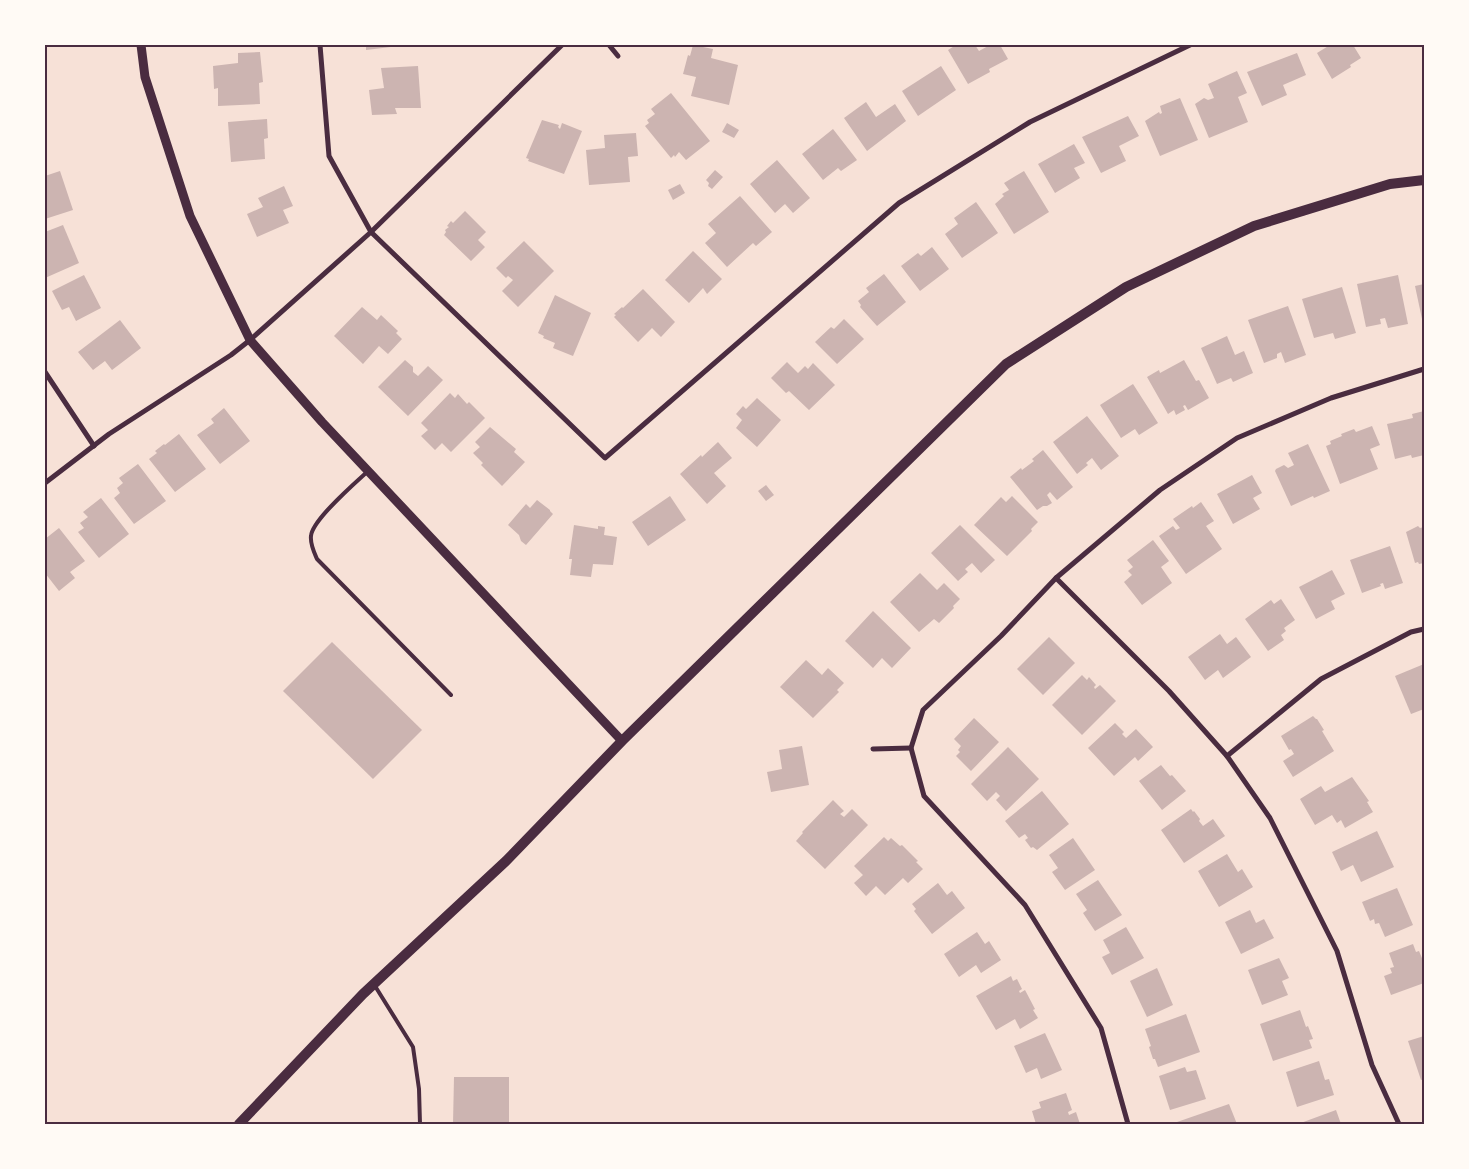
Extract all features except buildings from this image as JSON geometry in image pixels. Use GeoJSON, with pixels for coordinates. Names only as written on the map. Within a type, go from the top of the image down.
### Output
{"type":"FeatureCollection","features":[{"type":"Feature","properties":{"kind":"main road"},"geometry":{"type":"LineString","coordinates":[[239,1124],[374,984],[506,861],[622,741],[1006,364],[1126,287],[1254,226],[1390,184],[1424,180]]}},
{"type":"Feature","properties":{"kind":"street"},"geometry":{"type":"LineString","coordinates":[[141,45],[145,77],[190,216],[250,340],[322,422],[622,741]]}},
{"type":"Feature","properties":{"kind":"street"},"geometry":{"type":"LineString","coordinates":[[320,45],[329,156],[371,232],[605,458],[899,203],[1030,122],[1190,45]]}},
{"type":"Feature","properties":{"kind":"street"},"geometry":{"type":"LineString","coordinates":[[45,483],[94,446],[250,340],[371,232],[562,45]]}},
{"type":"Feature","properties":{"kind":"street"},"geometry":{"type":"LineString","coordinates":[[609,45],[618,56]]}},
{"type":"Feature","properties":{"kind":"street"},"geometry":{"type":"LineString","coordinates":[[1128,1124],[1101,1028],[1025,905],[924,796],[911,748],[923,710],[1001,636],[1056,578],[1160,490],[1237,438],[1331,398],[1424,369]]}},
{"type":"Feature","properties":{"kind":"street"},"geometry":{"type":"LineString","coordinates":[[45,372],[94,446]]}},
{"type":"Feature","properties":{"kind":"street"},"geometry":{"type":"LineString","coordinates":[[1056,578],[1169,690],[1227,756],[1270,818],[1337,951],[1372,1065],[1399,1124]]}},
{"type":"Feature","properties":{"kind":"street"},"geometry":{"type":"LineString","coordinates":[[1227,756],[1321,679],[1411,632],[1424,629]]}},
{"type":"Feature","properties":{"kind":"street"},"geometry":{"type":"LineString","coordinates":[[873,749],[911,748]]}},
{"type":"Feature","properties":{"kind":"lane"},"geometry":{"type":"LineString","coordinates":[[368,471],[318,520],[310,534],[312,547],[317,559],[450,696]]}},
{"type":"Feature","properties":{"kind":"lane"},"geometry":{"type":"LineString","coordinates":[[374,984],[413,1047],[419,1089],[420,1124]]}}]}
